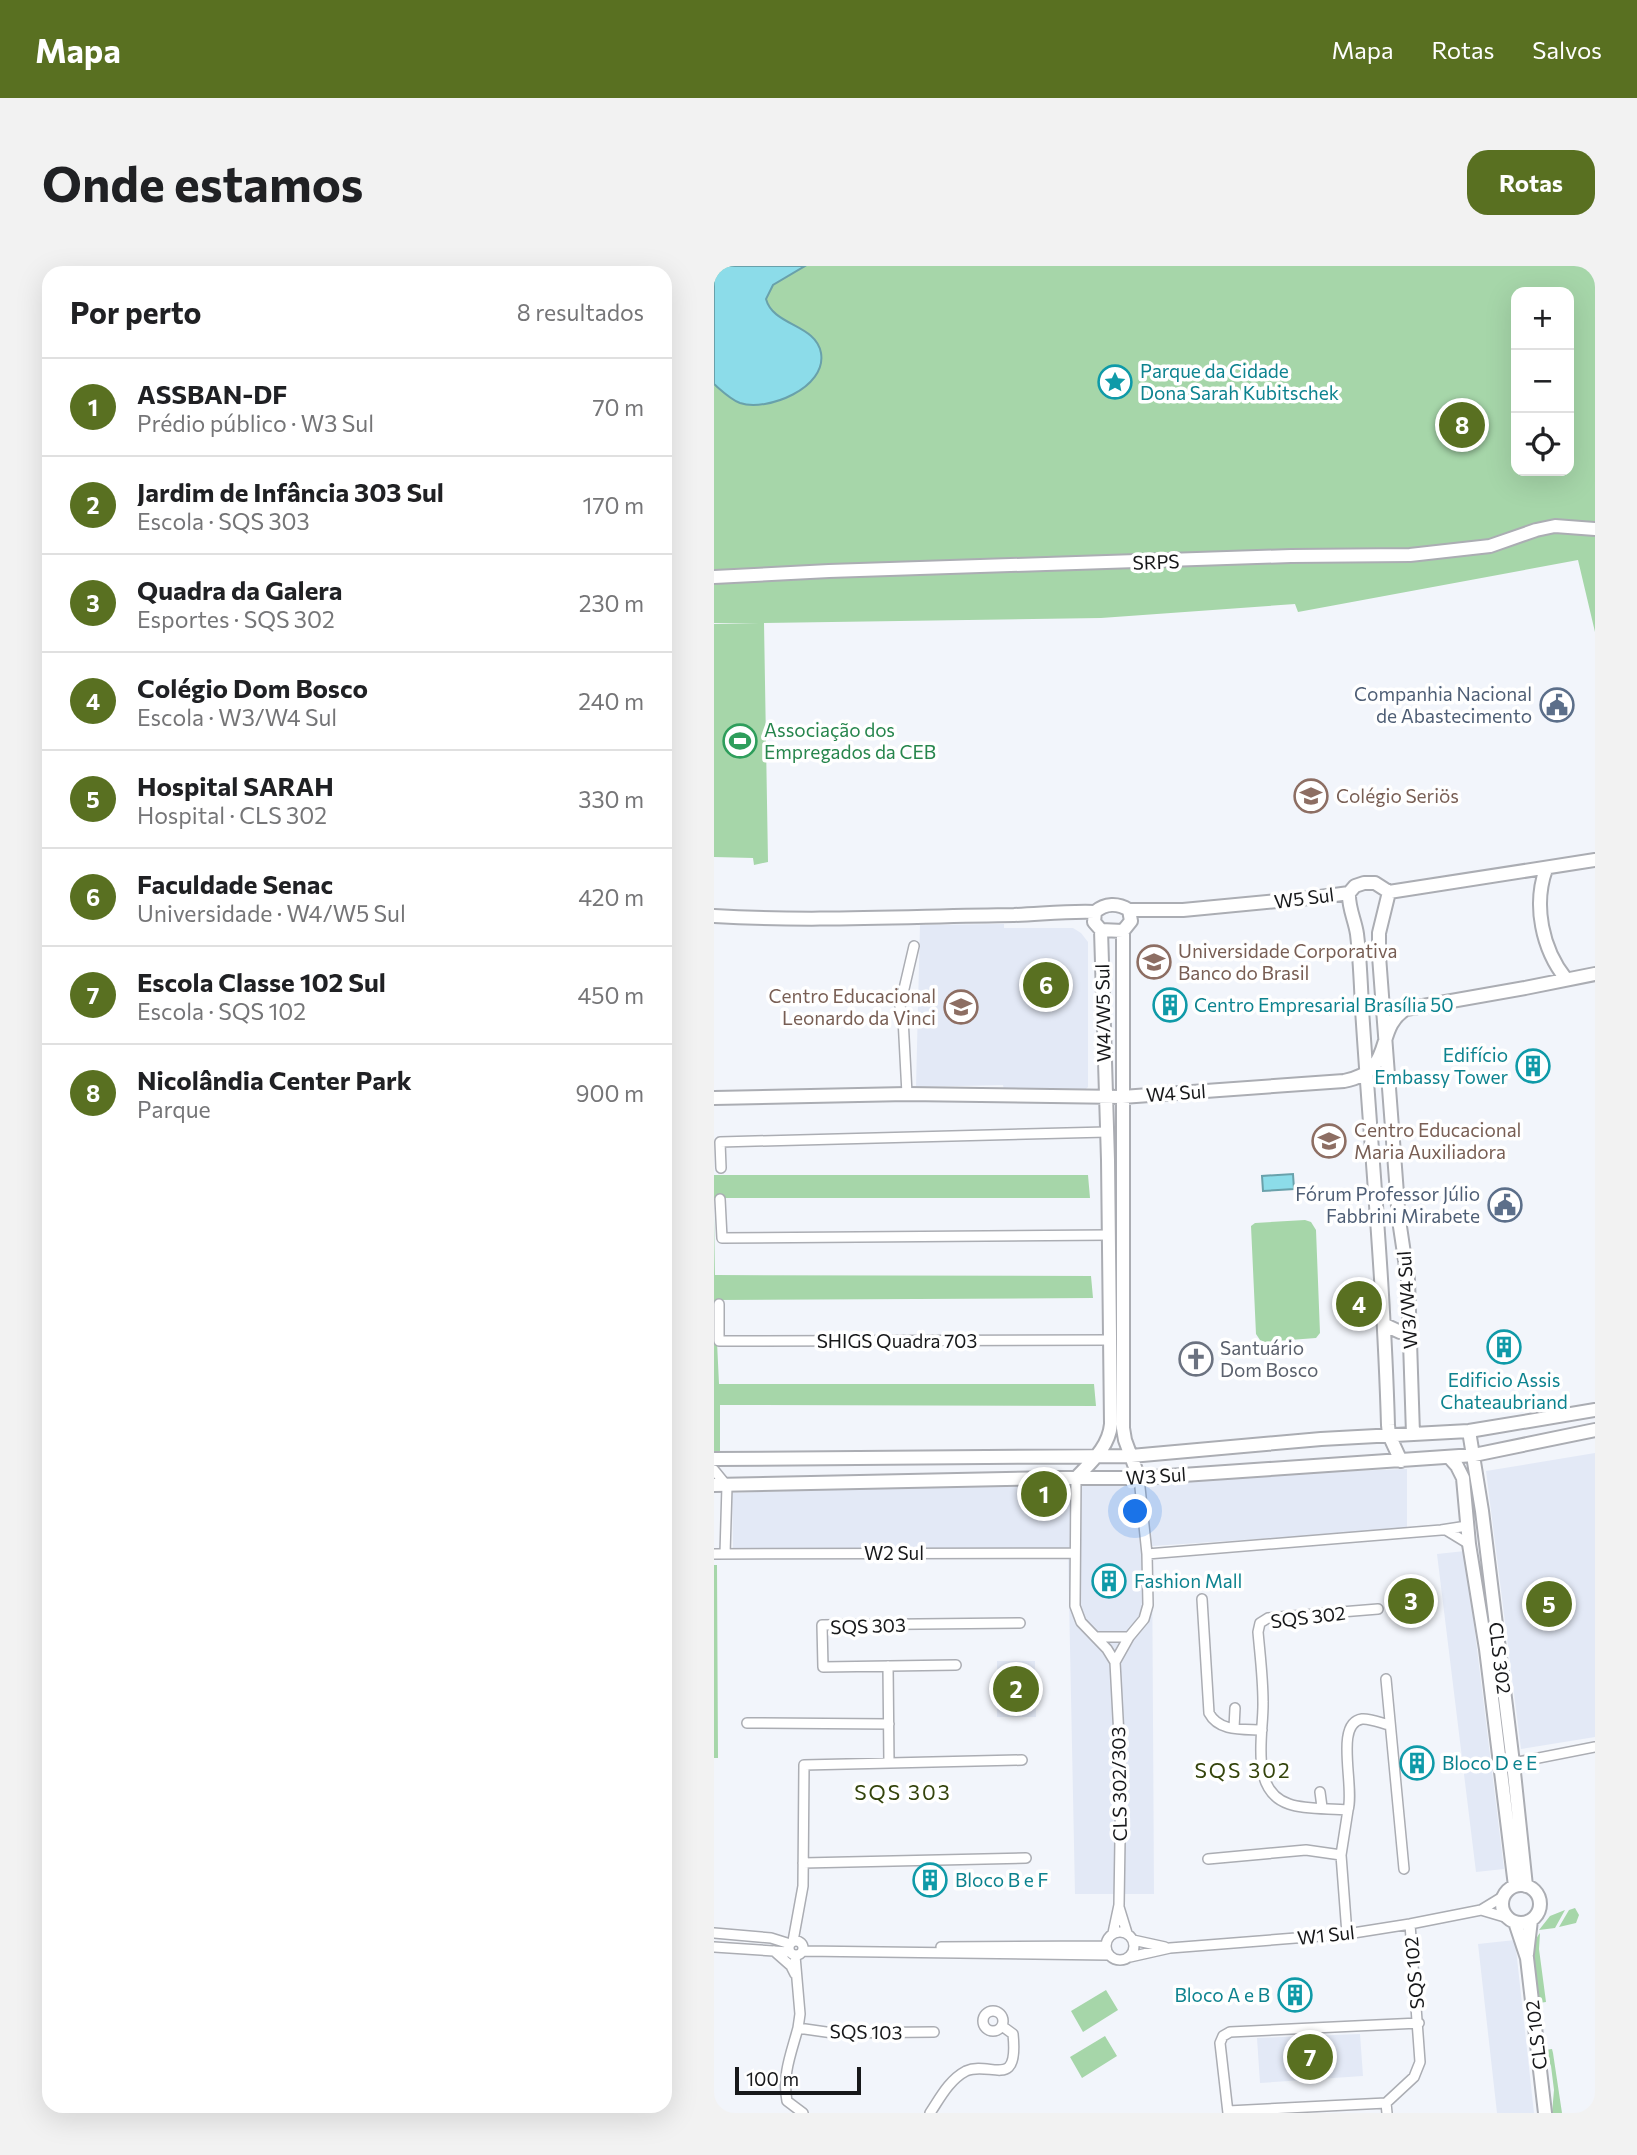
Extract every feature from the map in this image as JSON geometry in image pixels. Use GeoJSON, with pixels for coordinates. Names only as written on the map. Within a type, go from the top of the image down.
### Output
{"type":"FeatureCollection","features":[{"type":"Feature","properties":{"kind":"main road","name":"SRPS"},"geometry":{"type":"LineString","coordinates":[[714,577],[1291,556],[1410,555],[1490,546],[1555,526],[1595,529]]}},
{"type":"Feature","properties":{"kind":"main road","name":"W5 Sul"},"geometry":{"type":"LineString","coordinates":[[1129,910],[1183,910],[1349,893],[1355,886],[1364,883],[1376,883],[1389,892],[1595,860]]}},
{"type":"Feature","properties":{"kind":"main road"},"geometry":{"type":"LineString","coordinates":[[1546,869],[1539,889],[1541,915],[1549,951],[1555,965],[1566,979]]}},
{"type":"Feature","properties":{"kind":"main road"},"geometry":{"type":"LineString","coordinates":[[1386,1042],[1379,933],[1389,892]]}},
{"type":"Feature","properties":{"kind":"main road"},"geometry":{"type":"LineString","coordinates":[[1349,893],[1348,902],[1357,933],[1366,1074]]}},
{"type":"Feature","properties":{"kind":"main road"},"geometry":{"type":"LineString","coordinates":[[714,916],[764,918],[1023,915],[1061,911],[1095,912],[1105,905],[1123,906],[1129,910],[1131,921],[1123,930],[1101,930],[1094,922],[1095,912]]}},
{"type":"Feature","properties":{"kind":"main road","name":"W4/W5 Sul"},"geometry":{"type":"LineString","coordinates":[[1101,930],[1105,1097]]}},
{"type":"Feature","properties":{"kind":"main road","name":"W4/W5 Sul"},"geometry":{"type":"LineString","coordinates":[[1122,1097],[1123,930]]}},
{"type":"Feature","properties":{"kind":"main road"},"geometry":{"type":"LineString","coordinates":[[1359,957],[1368,951],[1379,956]]}},
{"type":"Feature","properties":{"kind":"main road"},"geometry":{"type":"LineString","coordinates":[[1366,1074],[1380,1057],[1395,1017],[1406,1009],[1595,974]]}},
{"type":"Feature","properties":{"kind":"main road","name":"W3/W4 Sul"},"geometry":{"type":"LineString","coordinates":[[1386,1042],[1399,1220],[1408,1280],[1413,1434]]}},
{"type":"Feature","properties":{"kind":"main road","name":"W4 Sul"},"geometry":{"type":"LineString","coordinates":[[714,1098],[906,1094],[1122,1097],[1344,1081],[1366,1074]]}},
{"type":"Feature","properties":{"kind":"main road","name":"W3/W4 Sul"},"geometry":{"type":"LineString","coordinates":[[1366,1074],[1385,1325],[1389,1435],[1401,1461]]}},
{"type":"Feature","properties":{"kind":"main road"},"geometry":{"type":"LineString","coordinates":[[1367,1100],[1389,1096]]}},
{"type":"Feature","properties":{"kind":"main road"},"geometry":{"type":"LineString","coordinates":[[1105,1097],[1110,1235],[1116,1287],[1111,1340],[1124,1428],[1139,1478]]}},
{"type":"Feature","properties":{"kind":"main road"},"geometry":{"type":"LineString","coordinates":[[1076,1478],[1108,1441],[1117,1385],[1116,1287],[1122,1097]]}},
{"type":"Feature","properties":{"kind":"main road"},"geometry":{"type":"LineString","coordinates":[[1377,1223],[1399,1220]]}},
{"type":"Feature","properties":{"kind":"main road"},"geometry":{"type":"LineString","coordinates":[[1379,1239],[1390,1234],[1402,1238]]}},
{"type":"Feature","properties":{"kind":"main road"},"geometry":{"type":"LineString","coordinates":[[1385,1325],[1401,1332],[1409,1330]]}},
{"type":"Feature","properties":{"kind":"main road"},"geometry":{"type":"LineString","coordinates":[[1386,1348],[1395,1343],[1410,1348]]}},
{"type":"Feature","properties":{"kind":"main road"},"geometry":{"type":"LineString","coordinates":[[1560,1438],[1587,1425],[1591,1411]]}},
{"type":"Feature","properties":{"kind":"main road","name":"W3 Sul"},"geometry":{"type":"LineString","coordinates":[[714,1459],[1131,1456],[1469,1431],[1591,1411]]}},
{"type":"Feature","properties":{"kind":"main road","name":"W3 Sul"},"geometry":{"type":"LineString","coordinates":[[720,1485],[1139,1478],[1474,1455],[1595,1430]]}},
{"type":"Feature","properties":{"kind":"main road","name":"CLS 302"},"geometry":{"type":"LineString","coordinates":[[1469,1431],[1482,1511],[1513,1763],[1520,1886]]}},
{"type":"Feature","properties":{"kind":"main road"},"geometry":{"type":"LineString","coordinates":[[1268,1445],[1276,1456],[1271,1468]]}},
{"type":"Feature","properties":{"kind":"main road","name":"CLS 302"},"geometry":{"type":"LineString","coordinates":[[1449,1457],[1462,1478],[1469,1544],[1520,1886]]}},
{"type":"Feature","properties":{"kind":"main road"},"geometry":{"type":"LineString","coordinates":[[918,1481],[918,1468],[928,1458]]}},
{"type":"Feature","properties":{"kind":"main road"},"geometry":{"type":"LineString","coordinates":[[1467,1526],[1482,1511]]}},
{"type":"Feature","properties":{"kind":"main road"},"geometry":{"type":"LineString","coordinates":[[1520,1886],[1534,1890],[1540,1901],[1539,1909],[1531,1920],[1512,1920],[1504,1911],[1504,1896],[1520,1886]]}},
{"type":"Feature","properties":{"kind":"main road","name":"CLS 102"},"geometry":{"type":"LineString","coordinates":[[1512,1920],[1527,1958]]}},
{"type":"Feature","properties":{"kind":"main road","name":"CLS 102"},"geometry":{"type":"LineString","coordinates":[[1531,1920],[1527,1958],[1545,2113]]}},
{"type":"Feature","properties":{"kind":"street"},"geometry":{"type":"LineString","coordinates":[[906,1094],[903,1018],[900,1006],[914,946]]}},
{"type":"Feature","properties":{"kind":"street"},"geometry":{"type":"LineString","coordinates":[[721,1168],[720,1142],[1107,1132]]}},
{"type":"Feature","properties":{"kind":"street"},"geometry":{"type":"LineString","coordinates":[[720,1199],[722,1238],[1110,1235]]}},
{"type":"Feature","properties":{"kind":"street","name":"SHIGS Quadra 703"},"geometry":{"type":"LineString","coordinates":[[719,1304],[719,1341],[1111,1340]]}},
{"type":"Feature","properties":{"kind":"street"},"geometry":{"type":"LineString","coordinates":[[714,1470],[720,1485],[725,1554]]}},
{"type":"Feature","properties":{"kind":"street"},"geometry":{"type":"LineString","coordinates":[[1076,1478],[1075,1606],[1081,1622],[1107,1649],[1115,1662],[1129,1637],[1144,1619],[1148,1605],[1147,1554],[1139,1478]]}},
{"type":"Feature","properties":{"kind":"street"},"geometry":{"type":"LineString","coordinates":[[1147,1554],[1446,1530],[1467,1526]]}},
{"type":"Feature","properties":{"kind":"street"},"geometry":{"type":"LineString","coordinates":[[1446,1530],[1469,1544]]}},
{"type":"Feature","properties":{"kind":"street","name":"W2 Sul"},"geometry":{"type":"LineString","coordinates":[[714,1554],[1075,1553]]}},
{"type":"Feature","properties":{"kind":"street"},"geometry":{"type":"LineString","coordinates":[[1202,1599],[1209,1713],[1212,1720],[1220,1726],[1262,1730]]}},
{"type":"Feature","properties":{"kind":"street","name":"SQS 302"},"geometry":{"type":"LineString","coordinates":[[1348,1810],[1288,1804],[1274,1795],[1266,1782],[1261,1765],[1264,1701],[1258,1632],[1260,1623],[1268,1618],[1378,1609]]}},
{"type":"Feature","properties":{"kind":"street","name":"SQS 303"},"geometry":{"type":"LineString","coordinates":[[956,1665],[822,1667],[822,1625],[1020,1623]]}},
{"type":"Feature","properties":{"kind":"street"},"geometry":{"type":"LineString","coordinates":[[1096,1637],[1129,1637]]}},
{"type":"Feature","properties":{"kind":"street","name":"CLS 302/303"},"geometry":{"type":"LineString","coordinates":[[1113,1933],[1119,1905],[1121,1774],[1115,1662]]}},
{"type":"Feature","properties":{"kind":"street"},"geometry":{"type":"LineString","coordinates":[[888,1666],[889,1763]]}},
{"type":"Feature","properties":{"kind":"street"},"geometry":{"type":"LineString","coordinates":[[1386,1679],[1404,1869]]}},
{"type":"Feature","properties":{"kind":"street"},"geometry":{"type":"LineString","coordinates":[[1234,1728],[1235,1708]]}},
{"type":"Feature","properties":{"kind":"street"},"geometry":{"type":"LineString","coordinates":[[1347,1934],[1341,1855],[1351,1800],[1346,1746],[1348,1729],[1351,1723],[1363,1719],[1389,1725]]}},
{"type":"Feature","properties":{"kind":"street"},"geometry":{"type":"LineString","coordinates":[[747,1723],[889,1724]]}},
{"type":"Feature","properties":{"kind":"street"},"geometry":{"type":"LineString","coordinates":[[1513,1763],[1595,1747]]}},
{"type":"Feature","properties":{"kind":"street"},"geometry":{"type":"LineString","coordinates":[[803,2113],[787,2101],[784,2085],[787,2062],[800,2014],[797,1948],[803,1886],[804,1765],[1022,1760]]}},
{"type":"Feature","properties":{"kind":"street"},"geometry":{"type":"LineString","coordinates":[[1320,1792],[1322,1807]]}},
{"type":"Feature","properties":{"kind":"street"},"geometry":{"type":"LineString","coordinates":[[1208,1858],[1306,1850],[1341,1855]]}},
{"type":"Feature","properties":{"kind":"street"},"geometry":{"type":"LineString","coordinates":[[803,1863],[1026,1858]]}},
{"type":"Feature","properties":{"kind":"street","name":"W1 Sul"},"geometry":{"type":"LineString","coordinates":[[1130,1957],[1170,1948],[1347,1934],[1410,1924],[1481,1910],[1504,1896]]}},
{"type":"Feature","properties":{"kind":"street","name":"CLS 302/303"},"geometry":{"type":"LineString","coordinates":[[1119,1905],[1130,1937]]}},
{"type":"Feature","properties":{"kind":"street","name":"W1 Sul"},"geometry":{"type":"LineString","coordinates":[[1481,1910],[1512,1920]]}},
{"type":"Feature","properties":{"kind":"street","name":"SQS 102"},"geometry":{"type":"LineString","coordinates":[[1410,1924],[1419,2023],[1420,2062],[1414,2077],[1386,2108],[1228,2112],[1220,2043],[1223,2036],[1230,2032],[1419,2023]]}},
{"type":"Feature","properties":{"kind":"street"},"geometry":{"type":"LineString","coordinates":[[714,1933],[771,1938],[797,1948]]}},
{"type":"Feature","properties":{"kind":"street"},"geometry":{"type":"LineString","coordinates":[[714,1947],[1107,1950],[1116,1960],[1130,1957],[1134,1948],[1130,1937],[1113,1933],[1107,1950]]}},
{"type":"Feature","properties":{"kind":"street","name":"W1 Sul"},"geometry":{"type":"LineString","coordinates":[[1130,1937],[1170,1948]]}},
{"type":"Feature","properties":{"kind":"street"},"geometry":{"type":"LineString","coordinates":[[772,1949],[790,1966],[797,1979]]}},
{"type":"Feature","properties":{"kind":"street"},"geometry":{"type":"LineString","coordinates":[[930,2113],[950,2082],[969,2070],[1001,2071],[1008,2066],[1015,2052],[1013,2034],[1002,2026]]}},
{"type":"Feature","properties":{"kind":"street","name":"SQS 103"},"geometry":{"type":"LineString","coordinates":[[798,2028],[833,2033],[934,2032]]}},
{"type":"Feature","properties":{"kind":"shaded area"},"geometry":{"type":"Polygon","coordinates":[[[1004,924],[1004,928],[1073,928],[1088,942],[1088,1087],[1085,1090],[1004,1090],[1003,1085],[916,1087],[920,925],[1004,924]]]}},
{"type":"Feature","properties":{"kind":"shaded area"},"geometry":{"type":"Polygon","coordinates":[[[1595,1453],[1595,1737],[1521,1749],[1486,1471],[1595,1453]]]}},
{"type":"Feature","properties":{"kind":"shaded area"},"geometry":{"type":"Polygon","coordinates":[[[1407,1469],[1407,1529],[1152,1546],[1154,1894],[1075,1894],[1068,1548],[733,1548],[732,1493],[1407,1469]]]}},
{"type":"Feature","properties":{"kind":"shaded area"},"geometry":{"type":"Polygon","coordinates":[[[1465,1551],[1504,1869],[1476,1872],[1437,1554],[1465,1551]]]}},
{"type":"Feature","properties":{"kind":"shaded area"},"geometry":{"type":"Polygon","coordinates":[[[997,1661],[1035,1661],[1036,1717],[997,1717],[997,1661]]]}},
{"type":"Feature","properties":{"kind":"shaded area"},"geometry":{"type":"Polygon","coordinates":[[[1515,1940],[1534,2113],[1497,2113],[1478,1944],[1515,1940]]]}},
{"type":"Feature","properties":{"kind":"shaded area"},"geometry":{"type":"Polygon","coordinates":[[[1360,2034],[1363,2076],[1260,2083],[1257,2038],[1360,2034]]]}},
{"type":"Feature","properties":{"kind":"green space","name":"Parque da Cidade Dona Sarah Kubitschek"},"geometry":{"type":"Polygon","coordinates":[[[714,266],[1595,266],[1595,632],[1578,560],[1298,612],[1295,604],[1101,618],[764,623],[768,862],[754,865],[753,858],[714,857],[714,624],[759,623],[714,623],[714,266]]]}},
{"type":"Feature","properties":{"kind":"green space"},"geometry":{"type":"Polygon","coordinates":[[[714,1175],[1088,1175],[1090,1198],[714,1198],[714,1175]]]}},
{"type":"Feature","properties":{"kind":"green space"},"geometry":{"type":"Polygon","coordinates":[[[714,1215],[715,1275],[1091,1276],[1093,1298],[715,1300],[719,1384],[1094,1384],[1096,1406],[720,1405],[720,1451],[714,1451],[714,1215]]]}},
{"type":"Feature","properties":{"kind":"green space"},"geometry":{"type":"Polygon","coordinates":[[[1305,1220],[1311,1222],[1316,1230],[1320,1333],[1316,1338],[1265,1342],[1256,1334],[1251,1226],[1255,1223],[1305,1220]]]}},
{"type":"Feature","properties":{"kind":"green space"},"geometry":{"type":"Polygon","coordinates":[[[714,1565],[717,1565],[718,1758],[714,1758],[714,1565]]]}},
{"type":"Feature","properties":{"kind":"green space"},"geometry":{"type":"Polygon","coordinates":[[[1420,1583],[1425,1619],[1401,1622],[1399,1585],[1420,1583]]]}},
{"type":"Feature","properties":{"kind":"green space"},"geometry":{"type":"Polygon","coordinates":[[[1575,1908],[1579,1915],[1576,1923],[1559,1927],[1569,1910],[1575,1908]]]}},
{"type":"Feature","properties":{"kind":"green space"},"geometry":{"type":"Polygon","coordinates":[[[1565,1910],[1555,1928],[1539,1930],[1550,1916],[1565,1910]]]}},
{"type":"Feature","properties":{"kind":"green space"},"geometry":{"type":"Polygon","coordinates":[[[1540,1933],[1539,1949],[1546,2002],[1539,2003],[1534,1947],[1540,1933]]]}},
{"type":"Feature","properties":{"kind":"green space"},"geometry":{"type":"Polygon","coordinates":[[[1106,1990],[1118,2010],[1083,2032],[1071,2011],[1106,1990]]]}},
{"type":"Feature","properties":{"kind":"green space"},"geometry":{"type":"Polygon","coordinates":[[[1105,2036],[1117,2056],[1082,2078],[1070,2057],[1105,2036]]]}},
{"type":"Feature","properties":{"kind":"green space"},"geometry":{"type":"Polygon","coordinates":[[[1552,2049],[1562,2113],[1552,2113],[1554,2090],[1551,2066],[1545,2050],[1552,2049]]]}},
{"type":"Feature","properties":{"kind":"water"},"geometry":{"type":"Polygon","coordinates":[[[714,266],[805,266],[773,285],[766,299],[777,315],[803,330],[817,343],[821,353],[820,366],[815,377],[805,387],[779,400],[751,405],[736,401],[714,384],[714,266]]]}},
{"type":"Feature","properties":{"kind":"water"},"geometry":{"type":"Polygon","coordinates":[[[1293,1174],[1294,1189],[1263,1191],[1262,1176],[1293,1174]]]}},
{"type":"Feature","properties":{"kind":"place","name":"Parque da Cidade Dona Sarah Kubitschek"},"geometry":{"type":"Point","coordinates":[1115,382]}},
{"type":"Feature","properties":{"kind":"place","name":"Nicolândia Center Park"},"geometry":{"type":"Point","coordinates":[1462,425]}},
{"type":"Feature","properties":{"kind":"place","name":"Companhia Nacional de Abastecimento"},"geometry":{"type":"Point","coordinates":[1557,705]}},
{"type":"Feature","properties":{"kind":"place","name":"Associação dos Empregados da CEB"},"geometry":{"type":"Point","coordinates":[740,741]}},
{"type":"Feature","properties":{"kind":"place","name":"Colégio Seriös"},"geometry":{"type":"Point","coordinates":[1311,796]}},
{"type":"Feature","properties":{"kind":"place","name":"Universidade Corporativa Banco do Brasil"},"geometry":{"type":"Point","coordinates":[1154,962]}},
{"type":"Feature","properties":{"kind":"place","name":"Faculdade Senac"},"geometry":{"type":"Point","coordinates":[1046,985]}},
{"type":"Feature","properties":{"kind":"place","name":"Centro Empresarial Brasília 50"},"geometry":{"type":"Point","coordinates":[1170,1005]}},
{"type":"Feature","properties":{"kind":"place","name":"Centro Educacional Leonardo da Vinci"},"geometry":{"type":"Point","coordinates":[961,1007]}},
{"type":"Feature","properties":{"kind":"place","name":"Edifício Embassy Tower"},"geometry":{"type":"Point","coordinates":[1533,1066]}},
{"type":"Feature","properties":{"kind":"place","name":"Centro Educacional Maria Auxiliadora"},"geometry":{"type":"Point","coordinates":[1329,1141]}},
{"type":"Feature","properties":{"kind":"place","name":"Fórum Professor Júlio Fabbrini Mirabete"},"geometry":{"type":"Point","coordinates":[1505,1205]}},
{"type":"Feature","properties":{"kind":"place","name":"Colégio Dom Bosco"},"geometry":{"type":"Point","coordinates":[1359,1304]}},
{"type":"Feature","properties":{"kind":"place","name":"Edificio Assis Chateaubriand"},"geometry":{"type":"Point","coordinates":[1504,1347]}},
{"type":"Feature","properties":{"kind":"place","name":"Santuário Dom Bosco"},"geometry":{"type":"Point","coordinates":[1196,1359]}},
{"type":"Feature","properties":{"kind":"place","name":"ASSBAN-DF"},"geometry":{"type":"Point","coordinates":[1044,1494]}},
{"type":"Feature","properties":{"kind":"place","name":"Fashion Mall"},"geometry":{"type":"Point","coordinates":[1109,1581]}},
{"type":"Feature","properties":{"kind":"place","name":"Quadra da Galera"},"geometry":{"type":"Point","coordinates":[1411,1601]}},
{"type":"Feature","properties":{"kind":"place","name":"Hospital SARAH"},"geometry":{"type":"Point","coordinates":[1549,1604]}},
{"type":"Feature","properties":{"kind":"place","name":"Jardim de Infância 303 Sul"},"geometry":{"type":"Point","coordinates":[1016,1689]}},
{"type":"Feature","properties":{"kind":"place","name":"Bloco D e E"},"geometry":{"type":"Point","coordinates":[1417,1763]}},
{"type":"Feature","properties":{"kind":"place","name":"Bloco B e F"},"geometry":{"type":"Point","coordinates":[930,1880]}},
{"type":"Feature","properties":{"kind":"place","name":"Bloco A e B"},"geometry":{"type":"Point","coordinates":[1295,1995]}},
{"type":"Feature","properties":{"kind":"place","name":"Escola Classe 102 Sul"},"geometry":{"type":"Point","coordinates":[1310,2057]}},
{"type":"Feature","properties":{"kind":"district","name":"SQS 302"},"geometry":{"type":"Point","coordinates":[1243,1771]}},
{"type":"Feature","properties":{"kind":"district","name":"SQS 303"},"geometry":{"type":"Point","coordinates":[903,1793]}}]}
